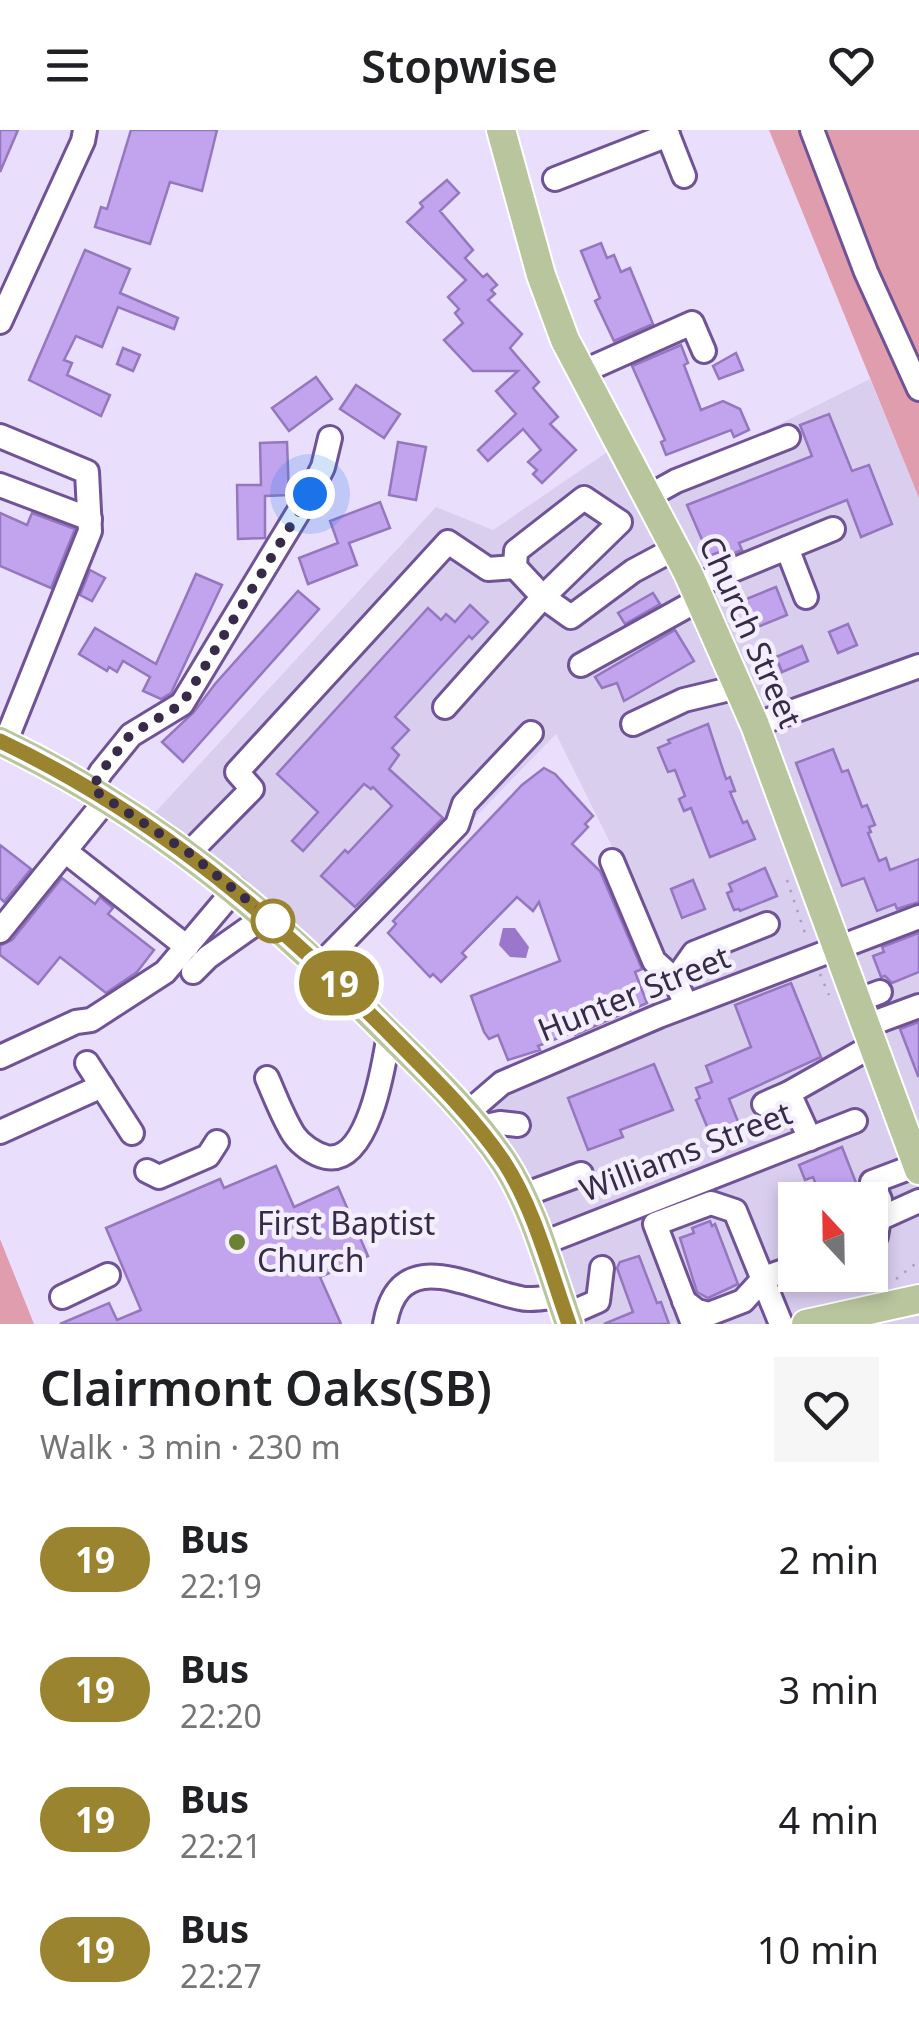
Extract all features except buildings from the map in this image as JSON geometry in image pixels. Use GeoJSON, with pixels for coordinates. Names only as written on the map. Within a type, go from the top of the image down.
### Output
{"type":"FeatureCollection","features":[{"type":"Feature","properties":{"kind":"main road","name":"Church Street"},"geometry":{"type":"LineString","coordinates":[[501,130],[522,192],[541,274],[565,340],[676,548],[756,725],[836,948],[910,1119],[918,1168]]}},
{"type":"Feature","properties":{"kind":"main road"},"geometry":{"type":"LineString","coordinates":[[3,742],[100,794],[189,853],[266,916],[389,1034],[472,1121],[505,1164],[522,1196],[565,1312]]}},
{"type":"Feature","properties":{"kind":"main road"},"geometry":{"type":"LineString","coordinates":[[819,1322],[919,1299]]}},
{"type":"Feature","properties":{"kind":"street"},"geometry":{"type":"LineString","coordinates":[[0,322],[85,130]]}},
{"type":"Feature","properties":{"kind":"street"},"geometry":{"type":"LineString","coordinates":[[812,130],[866,272],[919,389]]}},
{"type":"Feature","properties":{"kind":"street"},"geometry":{"type":"LineString","coordinates":[[555,179],[667,132],[684,176]]}},
{"type":"Feature","properties":{"kind":"street"},"geometry":{"type":"LineString","coordinates":[[582,372],[689,315],[704,351]]}},
{"type":"Feature","properties":{"kind":"street"},"geometry":{"type":"LineString","coordinates":[[0,436],[86,472],[90,518],[90,532],[3,742]]}},
{"type":"Feature","properties":{"kind":"street"},"geometry":{"type":"LineString","coordinates":[[649,496],[676,480],[788,437]]}},
{"type":"Feature","properties":{"kind":"street"},"geometry":{"type":"LineString","coordinates":[[0,931],[66,851],[100,794],[101,772],[130,735],[182,704],[310,494],[330,438]]}},
{"type":"Feature","properties":{"kind":"street"},"geometry":{"type":"LineString","coordinates":[[0,485],[90,518]]}},
{"type":"Feature","properties":{"kind":"street"},"geometry":{"type":"LineString","coordinates":[[445,707],[543,598],[620,522],[584,498],[516,552],[516,567],[543,598],[571,617],[633,572],[676,548]]}},
{"type":"Feature","properties":{"kind":"street"},"geometry":{"type":"LineString","coordinates":[[580,665],[697,592],[834,529]]}},
{"type":"Feature","properties":{"kind":"street"},"geometry":{"type":"LineString","coordinates":[[189,853],[252,789],[237,772],[448,542],[488,570],[516,567]]}},
{"type":"Feature","properties":{"kind":"street"},"geometry":{"type":"LineString","coordinates":[[787,548],[806,597]]}},
{"type":"Feature","properties":{"kind":"street"},"geometry":{"type":"LineString","coordinates":[[756,725],[919,666]]}},
{"type":"Feature","properties":{"kind":"street"},"geometry":{"type":"LineString","coordinates":[[632,724],[684,700],[738,686]]}},
{"type":"Feature","properties":{"kind":"street"},"geometry":{"type":"LineString","coordinates":[[320,965],[457,824],[464,804],[531,734]]}},
{"type":"Feature","properties":{"kind":"street"},"geometry":{"type":"LineString","coordinates":[[66,851],[187,947]]}},
{"type":"Feature","properties":{"kind":"street"},"geometry":{"type":"LineString","coordinates":[[612,861],[654,960],[675,980],[686,1005]]}},
{"type":"Feature","properties":{"kind":"street"},"geometry":{"type":"LineString","coordinates":[[0,1057],[76,1022],[91,1020],[165,972],[235,889]]}},
{"type":"Feature","properties":{"kind":"street"},"geometry":{"type":"LineString","coordinates":[[193,972],[266,916]]}},
{"type":"Feature","properties":{"kind":"street","name":"Hunter Street"},"geometry":{"type":"LineString","coordinates":[[472,1121],[502,1084],[686,1005],[919,917]]}},
{"type":"Feature","properties":{"kind":"street"},"geometry":{"type":"LineString","coordinates":[[675,980],[694,953],[767,924]]}},
{"type":"Feature","properties":{"kind":"street"},"geometry":{"type":"LineString","coordinates":[[764,1104],[788,1093],[868,1016],[919,1006]]}},
{"type":"Feature","properties":{"kind":"street"},"geometry":{"type":"LineString","coordinates":[[266,1078],[301,1142],[324,1156],[341,1156],[355,1148],[365,1128],[389,1034]]}},
{"type":"Feature","properties":{"kind":"street"},"geometry":{"type":"LineString","coordinates":[[87,1062],[132,1132]]}},
{"type":"Feature","properties":{"kind":"street"},"geometry":{"type":"LineString","coordinates":[[0,1132],[102,1086]]}},
{"type":"Feature","properties":{"kind":"street"},"geometry":{"type":"LineString","coordinates":[[788,1093],[810,1138]]}},
{"type":"Feature","properties":{"kind":"street"},"geometry":{"type":"LineString","coordinates":[[472,1121],[518,1125]]}},
{"type":"Feature","properties":{"kind":"street","name":"Williams Street"},"geometry":{"type":"LineString","coordinates":[[540,1244],[656,1211],[772,1162],[810,1138],[855,1121]]}},
{"type":"Feature","properties":{"kind":"street"},"geometry":{"type":"LineString","coordinates":[[147,1170],[159,1178],[208,1156],[218,1142]]}},
{"type":"Feature","properties":{"kind":"street"},"geometry":{"type":"LineString","coordinates":[[872,1182],[918,1168]]}},
{"type":"Feature","properties":{"kind":"street"},"geometry":{"type":"LineString","coordinates":[[522,1196],[581,1174]]}},
{"type":"Feature","properties":{"kind":"street"},"geometry":{"type":"LineString","coordinates":[[888,1215],[919,1201]]}},
{"type":"Feature","properties":{"kind":"street"},"geometry":{"type":"LineString","coordinates":[[692,1324],[655,1224],[656,1211],[712,1204],[735,1211],[782,1324]]}},
{"type":"Feature","properties":{"kind":"street"},"geometry":{"type":"LineString","coordinates":[[385,1324],[394,1292],[402,1284],[420,1278],[470,1282],[565,1312],[598,1301],[602,1268]]}},
{"type":"Feature","properties":{"kind":"street"},"geometry":{"type":"LineString","coordinates":[[684,1301],[696,1311],[710,1314],[743,1301],[764,1278],[778,1273]]}},
{"type":"Feature","properties":{"kind":"street"},"geometry":{"type":"LineString","coordinates":[[62,1297],[108,1275]]}},
{"type":"Feature","properties":{"kind":"shaded area"},"geometry":{"type":"Polygon","coordinates":[[[769,130],[919,130],[919,498],[769,130]]]}},
{"type":"Feature","properties":{"kind":"shaded area"},"geometry":{"type":"Polygon","coordinates":[[[870,379],[919,498],[919,1324],[570,1324],[525,1198],[457,1116],[679,1005],[661,945],[556,734],[324,972],[140,829],[436,507],[493,530],[622,442],[651,488],[870,379]]]}},
{"type":"Feature","properties":{"kind":"shaded area"},"geometry":{"type":"Polygon","coordinates":[[[503,928],[515,928],[529,947],[526,958],[510,957],[499,945],[503,928]]]}},
{"type":"Feature","properties":{"kind":"shaded area"},"geometry":{"type":"Polygon","coordinates":[[[0,1239],[34,1324],[0,1324],[0,1239]]]}},
{"type":"Feature","properties":{"kind":"bus line","name":"19"},"geometry":{"type":"LineString","coordinates":[[0,741],[92,789],[189,853],[274,922],[420,1065],[505,1164],[519,1190],[569,1324]]}},
{"type":"Feature","properties":{"kind":"place","name":"First Baptist Church"},"geometry":{"type":"Point","coordinates":[237,1242]}},
{"type":"Feature","properties":{"kind":"route"},"geometry":{"type":"LineString","coordinates":[[273,921],[189,853],[92,789],[130,735],[182,704],[310,494]]}}]}
